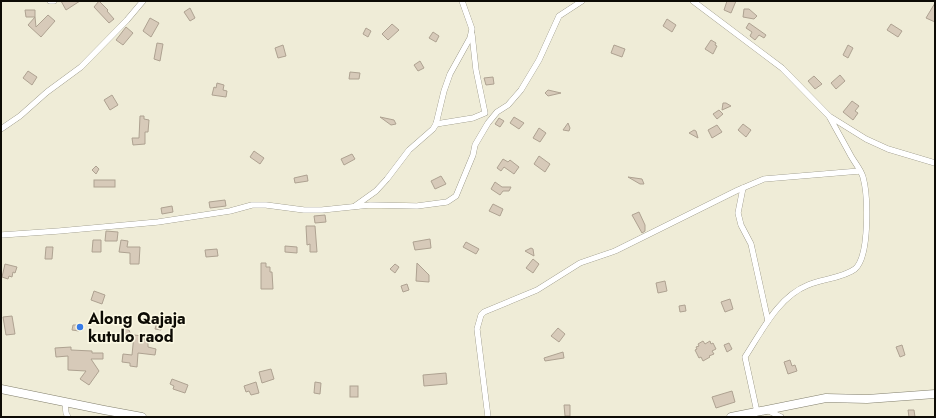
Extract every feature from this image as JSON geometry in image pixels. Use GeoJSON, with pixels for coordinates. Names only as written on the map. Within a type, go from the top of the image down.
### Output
{"type":"FeatureCollection","features":[{"type":"Feature","properties":{"kind":"street"},"geometry":{"type":"LineString","coordinates":[[1,129],[20,116],[47,92],[81,67],[127,20],[143,1]]}},
{"type":"Feature","properties":{"kind":"street"},"geometry":{"type":"LineString","coordinates":[[462,1],[472,30],[476,70],[485,113]]}},
{"type":"Feature","properties":{"kind":"street"},"geometry":{"type":"LineString","coordinates":[[1,235],[59,232],[158,222],[252,205],[266,205],[304,210],[370,205],[417,206],[447,202],[456,196],[473,155],[475,145],[488,123],[497,112],[508,105],[521,90],[539,60],[559,16],[582,1]]}},
{"type":"Feature","properties":{"kind":"street"},"geometry":{"type":"LineString","coordinates":[[693,1],[782,68],[829,116],[866,139],[888,149],[935,163]]}},
{"type":"Feature","properties":{"kind":"street"},"geometry":{"type":"LineString","coordinates":[[355,206],[376,191],[409,150],[433,129],[436,124],[450,74],[470,38],[472,30]]}},
{"type":"Feature","properties":{"kind":"street"},"geometry":{"type":"LineString","coordinates":[[436,124],[473,118],[485,113],[497,112]]}},
{"type":"Feature","properties":{"kind":"street"},"geometry":{"type":"LineString","coordinates":[[757,412],[746,357],[768,320],[785,301],[796,292],[808,285],[836,277],[855,269],[861,260],[865,244],[867,203],[863,177],[829,116]]}},
{"type":"Feature","properties":{"kind":"street"},"geometry":{"type":"LineString","coordinates":[[488,417],[477,328],[481,315],[484,312],[537,290],[580,263],[615,251],[764,178],[860,171]]}},
{"type":"Feature","properties":{"kind":"street"},"geometry":{"type":"LineString","coordinates":[[743,188],[738,213],[741,225],[751,244],[768,320]]}},
{"type":"Feature","properties":{"kind":"street"},"geometry":{"type":"LineString","coordinates":[[1,389],[142,417]]}},
{"type":"Feature","properties":{"kind":"street"},"geometry":{"type":"LineString","coordinates":[[731,417],[826,398],[867,399],[935,394]]}},
{"type":"Feature","properties":{"kind":"street"},"geometry":{"type":"LineString","coordinates":[[66,402],[66,413],[68,417]]}},
{"type":"Feature","properties":{"kind":"street"},"geometry":{"type":"LineString","coordinates":[[766,410],[781,417]]}},
{"type":"Feature","properties":{"kind":"building"},"geometry":{"type":"Polygon","coordinates":[[[61,1],[80,1],[66,10],[61,1]]]}},
{"type":"Feature","properties":{"kind":"building"},"geometry":{"type":"Polygon","coordinates":[[[99,1],[114,19],[109,23],[94,7],[99,1]]]}},
{"type":"Feature","properties":{"kind":"building"},"geometry":{"type":"Polygon","coordinates":[[[727,1],[736,1],[731,13],[724,10],[727,1]]]}},
{"type":"Feature","properties":{"kind":"building"},"geometry":{"type":"Polygon","coordinates":[[[935,3],[935,22],[926,18],[935,3]]]}},
{"type":"Feature","properties":{"kind":"building"},"geometry":{"type":"Polygon","coordinates":[[[190,8],[195,18],[190,21],[184,12],[190,8]]]}},
{"type":"Feature","properties":{"kind":"building"},"geometry":{"type":"Polygon","coordinates":[[[744,9],[749,9],[757,16],[754,19],[743,17],[744,9]]]}},
{"type":"Feature","properties":{"kind":"building"},"geometry":{"type":"Polygon","coordinates":[[[25,10],[35,10],[35,17],[26,17],[25,10]]]}},
{"type":"Feature","properties":{"kind":"building"},"geometry":{"type":"Polygon","coordinates":[[[48,15],[55,21],[41,37],[28,25],[35,17],[36,27],[48,15]]]}},
{"type":"Feature","properties":{"kind":"building"},"geometry":{"type":"Polygon","coordinates":[[[150,18],[159,23],[151,37],[143,31],[150,18]]]}},
{"type":"Feature","properties":{"kind":"building"},"geometry":{"type":"Polygon","coordinates":[[[667,19],[676,25],[672,32],[663,26],[667,19]]]}},
{"type":"Feature","properties":{"kind":"building"},"geometry":{"type":"Polygon","coordinates":[[[749,23],[766,35],[764,38],[759,35],[755,40],[750,36],[752,32],[746,28],[749,23]]]}},
{"type":"Feature","properties":{"kind":"building"},"geometry":{"type":"Polygon","coordinates":[[[392,24],[399,30],[388,40],[382,34],[392,24]]]}},
{"type":"Feature","properties":{"kind":"building"},"geometry":{"type":"Polygon","coordinates":[[[891,24],[902,31],[898,37],[887,30],[891,24]]]}},
{"type":"Feature","properties":{"kind":"building"},"geometry":{"type":"Polygon","coordinates":[[[126,27],[133,33],[123,45],[116,40],[126,27]]]}},
{"type":"Feature","properties":{"kind":"building"},"geometry":{"type":"Polygon","coordinates":[[[366,28],[371,31],[368,37],[363,34],[366,28]]]}},
{"type":"Feature","properties":{"kind":"building"},"geometry":{"type":"Polygon","coordinates":[[[433,32],[439,36],[436,42],[429,38],[433,32]]]}},
{"type":"Feature","properties":{"kind":"building"},"geometry":{"type":"Polygon","coordinates":[[[711,40],[716,43],[715,45],[717,46],[713,54],[705,49],[711,40]]]}},
{"type":"Feature","properties":{"kind":"building"},"geometry":{"type":"Polygon","coordinates":[[[157,43],[163,44],[160,61],[154,59],[157,43]]]}},
{"type":"Feature","properties":{"kind":"building"},"geometry":{"type":"Polygon","coordinates":[[[283,45],[286,56],[278,58],[275,48],[283,45]]]}},
{"type":"Feature","properties":{"kind":"building"},"geometry":{"type":"Polygon","coordinates":[[[614,45],[625,49],[622,57],[611,53],[614,45]]]}},
{"type":"Feature","properties":{"kind":"building"},"geometry":{"type":"Polygon","coordinates":[[[848,45],[853,48],[848,58],[843,55],[848,45]]]}},
{"type":"Feature","properties":{"kind":"building"},"geometry":{"type":"Polygon","coordinates":[[[420,61],[424,68],[418,71],[414,65],[420,61]]]}},
{"type":"Feature","properties":{"kind":"building"},"geometry":{"type":"Polygon","coordinates":[[[28,71],[37,77],[32,85],[23,78],[28,71]]]}},
{"type":"Feature","properties":{"kind":"building"},"geometry":{"type":"Polygon","coordinates":[[[350,72],[360,73],[359,79],[349,79],[350,72]]]}},
{"type":"Feature","properties":{"kind":"building"},"geometry":{"type":"Polygon","coordinates":[[[840,75],[845,81],[836,89],[831,83],[840,75]]]}},
{"type":"Feature","properties":{"kind":"building"},"geometry":{"type":"Polygon","coordinates":[[[814,76],[822,84],[815,89],[808,81],[814,76]]]}},
{"type":"Feature","properties":{"kind":"building"},"geometry":{"type":"Polygon","coordinates":[[[493,77],[494,84],[486,85],[484,78],[493,77]]]}},
{"type":"Feature","properties":{"kind":"building"},"geometry":{"type":"Polygon","coordinates":[[[217,83],[224,85],[223,90],[227,91],[226,97],[212,95],[214,87],[216,88],[217,83]]]}},
{"type":"Feature","properties":{"kind":"building"},"geometry":{"type":"Polygon","coordinates":[[[548,90],[561,93],[548,96],[545,93],[548,90]]]}},
{"type":"Feature","properties":{"kind":"building"},"geometry":{"type":"Polygon","coordinates":[[[112,95],[118,105],[110,110],[104,100],[112,95]]]}},
{"type":"Feature","properties":{"kind":"building"},"geometry":{"type":"Polygon","coordinates":[[[852,101],[859,106],[855,111],[858,113],[853,120],[843,112],[852,101]]]}},
{"type":"Feature","properties":{"kind":"building"},"geometry":{"type":"Polygon","coordinates":[[[723,103],[726,103],[731,106],[722,110],[723,103]]]}},
{"type":"Feature","properties":{"kind":"building"},"geometry":{"type":"Polygon","coordinates":[[[719,110],[723,114],[717,119],[713,114],[719,110]]]}},
{"type":"Feature","properties":{"kind":"building"},"geometry":{"type":"Polygon","coordinates":[[[140,116],[144,116],[144,119],[149,120],[148,132],[145,132],[145,144],[133,145],[132,138],[139,138],[140,116]]]}},
{"type":"Feature","properties":{"kind":"building"},"geometry":{"type":"Polygon","coordinates":[[[380,117],[394,120],[396,124],[391,125],[380,117]]]}},
{"type":"Feature","properties":{"kind":"building"},"geometry":{"type":"Polygon","coordinates":[[[514,117],[524,123],[519,129],[510,123],[514,117]]]}},
{"type":"Feature","properties":{"kind":"building"},"geometry":{"type":"Polygon","coordinates":[[[499,118],[504,121],[500,127],[495,124],[499,118]]]}},
{"type":"Feature","properties":{"kind":"building"},"geometry":{"type":"Polygon","coordinates":[[[568,123],[570,128],[569,131],[563,130],[568,123]]]}},
{"type":"Feature","properties":{"kind":"building"},"geometry":{"type":"Polygon","coordinates":[[[743,124],[751,130],[746,137],[738,130],[743,124]]]}},
{"type":"Feature","properties":{"kind":"building"},"geometry":{"type":"Polygon","coordinates":[[[717,125],[722,132],[712,138],[708,130],[717,125]]]}},
{"type":"Feature","properties":{"kind":"building"},"geometry":{"type":"Polygon","coordinates":[[[539,128],[546,133],[540,142],[533,138],[539,128]]]}},
{"type":"Feature","properties":{"kind":"building"},"geometry":{"type":"Polygon","coordinates":[[[694,130],[696,131],[698,138],[689,133],[694,130]]]}},
{"type":"Feature","properties":{"kind":"building"},"geometry":{"type":"Polygon","coordinates":[[[254,151],[264,158],[260,164],[250,157],[254,151]]]}},
{"type":"Feature","properties":{"kind":"building"},"geometry":{"type":"Polygon","coordinates":[[[352,154],[355,159],[344,165],[341,159],[352,154]]]}},
{"type":"Feature","properties":{"kind":"building"},"geometry":{"type":"Polygon","coordinates":[[[539,156],[550,164],[545,172],[534,164],[539,156]]]}},
{"type":"Feature","properties":{"kind":"building"},"geometry":{"type":"Polygon","coordinates":[[[503,159],[508,162],[510,160],[519,167],[514,174],[504,167],[501,171],[497,168],[503,159]]]}},
{"type":"Feature","properties":{"kind":"building"},"geometry":{"type":"Polygon","coordinates":[[[96,166],[99,169],[96,174],[92,170],[96,166]]]}},
{"type":"Feature","properties":{"kind":"building"},"geometry":{"type":"Polygon","coordinates":[[[307,175],[308,181],[295,183],[294,178],[307,175]]]}},
{"type":"Feature","properties":{"kind":"building"},"geometry":{"type":"Polygon","coordinates":[[[441,176],[446,184],[435,189],[431,181],[441,176]]]}},
{"type":"Feature","properties":{"kind":"building"},"geometry":{"type":"Polygon","coordinates":[[[628,177],[642,179],[644,184],[640,184],[628,177]]]}},
{"type":"Feature","properties":{"kind":"building"},"geometry":{"type":"Polygon","coordinates":[[[94,180],[115,180],[115,187],[94,187],[94,180]]]}},
{"type":"Feature","properties":{"kind":"building"},"geometry":{"type":"Polygon","coordinates":[[[495,182],[502,187],[511,187],[509,191],[503,191],[500,195],[491,189],[495,182]]]}},
{"type":"Feature","properties":{"kind":"building"},"geometry":{"type":"Polygon","coordinates":[[[225,200],[226,206],[210,208],[209,202],[225,200]]]}},
{"type":"Feature","properties":{"kind":"building"},"geometry":{"type":"Polygon","coordinates":[[[493,204],[503,209],[500,216],[489,211],[493,204]]]}},
{"type":"Feature","properties":{"kind":"building"},"geometry":{"type":"Polygon","coordinates":[[[172,206],[173,212],[162,214],[161,208],[172,206]]]}},
{"type":"Feature","properties":{"kind":"building"},"geometry":{"type":"Polygon","coordinates":[[[639,212],[645,225],[645,231],[642,233],[632,215],[639,212]]]}},
{"type":"Feature","properties":{"kind":"building"},"geometry":{"type":"Polygon","coordinates":[[[325,215],[326,222],[315,223],[314,216],[325,215]]]}},
{"type":"Feature","properties":{"kind":"building"},"geometry":{"type":"Polygon","coordinates":[[[306,226],[315,226],[317,252],[310,252],[310,244],[307,245],[306,226]]]}},
{"type":"Feature","properties":{"kind":"building"},"geometry":{"type":"Polygon","coordinates":[[[106,231],[118,232],[117,241],[105,241],[106,231]]]}},
{"type":"Feature","properties":{"kind":"building"},"geometry":{"type":"Polygon","coordinates":[[[430,239],[431,248],[415,250],[413,242],[430,239]]]}},
{"type":"Feature","properties":{"kind":"building"},"geometry":{"type":"Polygon","coordinates":[[[93,240],[101,240],[101,252],[92,252],[93,240]]]}},
{"type":"Feature","properties":{"kind":"building"},"geometry":{"type":"Polygon","coordinates":[[[121,240],[128,241],[127,247],[140,247],[139,264],[130,264],[130,253],[119,252],[121,240]]]}},
{"type":"Feature","properties":{"kind":"building"},"geometry":{"type":"Polygon","coordinates":[[[466,242],[479,249],[476,254],[463,247],[466,242]]]}},
{"type":"Feature","properties":{"kind":"building"},"geometry":{"type":"Polygon","coordinates":[[[285,246],[297,247],[297,253],[285,252],[285,246]]]}},
{"type":"Feature","properties":{"kind":"building"},"geometry":{"type":"Polygon","coordinates":[[[46,247],[53,247],[52,259],[45,259],[46,247]]]}},
{"type":"Feature","properties":{"kind":"building"},"geometry":{"type":"Polygon","coordinates":[[[531,248],[533,249],[534,256],[525,251],[531,248]]]}},
{"type":"Feature","properties":{"kind":"building"},"geometry":{"type":"Polygon","coordinates":[[[217,249],[218,256],[206,257],[205,250],[217,249]]]}},
{"type":"Feature","properties":{"kind":"building"},"geometry":{"type":"Polygon","coordinates":[[[533,259],[539,264],[533,273],[526,268],[533,259]]]}},
{"type":"Feature","properties":{"kind":"building"},"geometry":{"type":"Polygon","coordinates":[[[261,263],[266,263],[266,267],[270,267],[270,272],[272,272],[273,289],[261,289],[261,263]]]}},
{"type":"Feature","properties":{"kind":"building"},"geometry":{"type":"Polygon","coordinates":[[[417,263],[429,275],[429,282],[416,281],[417,263]]]}},
{"type":"Feature","properties":{"kind":"building"},"geometry":{"type":"Polygon","coordinates":[[[5,264],[17,267],[15,273],[13,272],[12,277],[9,276],[8,279],[2,277],[5,264]]]}},
{"type":"Feature","properties":{"kind":"building"},"geometry":{"type":"Polygon","coordinates":[[[395,264],[399,267],[395,273],[390,269],[395,264]]]}},
{"type":"Feature","properties":{"kind":"building"},"geometry":{"type":"Polygon","coordinates":[[[665,281],[667,291],[658,293],[656,283],[665,281]]]}},
{"type":"Feature","properties":{"kind":"building"},"geometry":{"type":"Polygon","coordinates":[[[407,284],[409,290],[403,292],[401,286],[407,284]]]}},
{"type":"Feature","properties":{"kind":"building"},"geometry":{"type":"Polygon","coordinates":[[[94,291],[105,295],[102,304],[91,300],[94,291]]]}},
{"type":"Feature","properties":{"kind":"building"},"geometry":{"type":"Polygon","coordinates":[[[730,299],[733,309],[725,312],[721,302],[730,299]]]}},
{"type":"Feature","properties":{"kind":"building"},"geometry":{"type":"Polygon","coordinates":[[[685,305],[686,311],[680,312],[679,306],[685,305]]]}},
{"type":"Feature","properties":{"kind":"building"},"geometry":{"type":"Polygon","coordinates":[[[12,316],[15,334],[6,335],[3,317],[12,316]]]}},
{"type":"Feature","properties":{"kind":"building"},"geometry":{"type":"Polygon","coordinates":[[[157,322],[163,323],[161,330],[155,329],[157,322]]]}},
{"type":"Feature","properties":{"kind":"building"},"geometry":{"type":"Polygon","coordinates":[[[73,325],[79,325],[79,331],[72,330],[73,325]]]}},
{"type":"Feature","properties":{"kind":"building"},"geometry":{"type":"Polygon","coordinates":[[[558,328],[565,334],[559,342],[551,336],[558,328]]]}},
{"type":"Feature","properties":{"kind":"building"},"geometry":{"type":"Polygon","coordinates":[[[125,329],[129,330],[131,335],[125,334],[125,329]]]}},
{"type":"Feature","properties":{"kind":"building"},"geometry":{"type":"Polygon","coordinates":[[[134,335],[143,336],[143,339],[148,339],[148,347],[156,349],[155,355],[138,353],[137,367],[130,366],[130,363],[122,362],[123,354],[132,355],[134,335]]]}},
{"type":"Feature","properties":{"kind":"building"},"geometry":{"type":"Polygon","coordinates":[[[703,341],[705,344],[710,341],[716,349],[712,351],[714,354],[703,361],[701,357],[699,358],[695,350],[697,349],[696,347],[699,346],[698,344],[703,341]]]}},
{"type":"Feature","properties":{"kind":"building"},"geometry":{"type":"Polygon","coordinates":[[[729,343],[732,349],[727,352],[724,345],[729,343]]]}},
{"type":"Feature","properties":{"kind":"building"},"geometry":{"type":"Polygon","coordinates":[[[902,345],[905,355],[900,357],[896,347],[902,345]]]}},
{"type":"Feature","properties":{"kind":"building"},"geometry":{"type":"Polygon","coordinates":[[[71,347],[71,350],[103,353],[103,359],[91,359],[99,371],[89,385],[80,379],[86,371],[68,370],[68,356],[56,357],[55,348],[71,347]]]}},
{"type":"Feature","properties":{"kind":"building"},"geometry":{"type":"Polygon","coordinates":[[[563,352],[564,358],[545,361],[544,358],[563,352]]]}},
{"type":"Feature","properties":{"kind":"building"},"geometry":{"type":"Polygon","coordinates":[[[790,360],[792,366],[795,365],[797,371],[788,374],[784,362],[790,360]]]}},
{"type":"Feature","properties":{"kind":"building"},"geometry":{"type":"Polygon","coordinates":[[[271,369],[274,379],[262,383],[259,372],[271,369]]]}},
{"type":"Feature","properties":{"kind":"building"},"geometry":{"type":"Polygon","coordinates":[[[446,373],[447,384],[424,386],[423,375],[446,373]]]}},
{"type":"Feature","properties":{"kind":"building"},"geometry":{"type":"Polygon","coordinates":[[[172,379],[188,385],[185,393],[173,389],[174,386],[170,384],[172,379]]]}},
{"type":"Feature","properties":{"kind":"building"},"geometry":{"type":"Polygon","coordinates":[[[256,382],[259,393],[251,395],[249,391],[246,392],[244,386],[256,382]]]}},
{"type":"Feature","properties":{"kind":"building"},"geometry":{"type":"Polygon","coordinates":[[[315,382],[321,383],[320,394],[314,393],[315,382]]]}},
{"type":"Feature","properties":{"kind":"building"},"geometry":{"type":"Polygon","coordinates":[[[350,386],[358,386],[358,397],[350,397],[350,386]]]}},
{"type":"Feature","properties":{"kind":"building"},"geometry":{"type":"Polygon","coordinates":[[[732,391],[735,402],[716,408],[712,397],[732,391]]]}},
{"type":"Feature","properties":{"kind":"building"},"geometry":{"type":"Polygon","coordinates":[[[564,405],[570,405],[570,416],[565,416],[564,405]]]}},
{"type":"Feature","properties":{"kind":"building"},"geometry":{"type":"Polygon","coordinates":[[[908,410],[914,410],[915,417],[909,417],[908,410]]]}},
{"type":"Feature","properties":{"kind":"place","name":"Along Qajaja kutulo raod"},"geometry":{"type":"Point","coordinates":[80,327]}}]}
